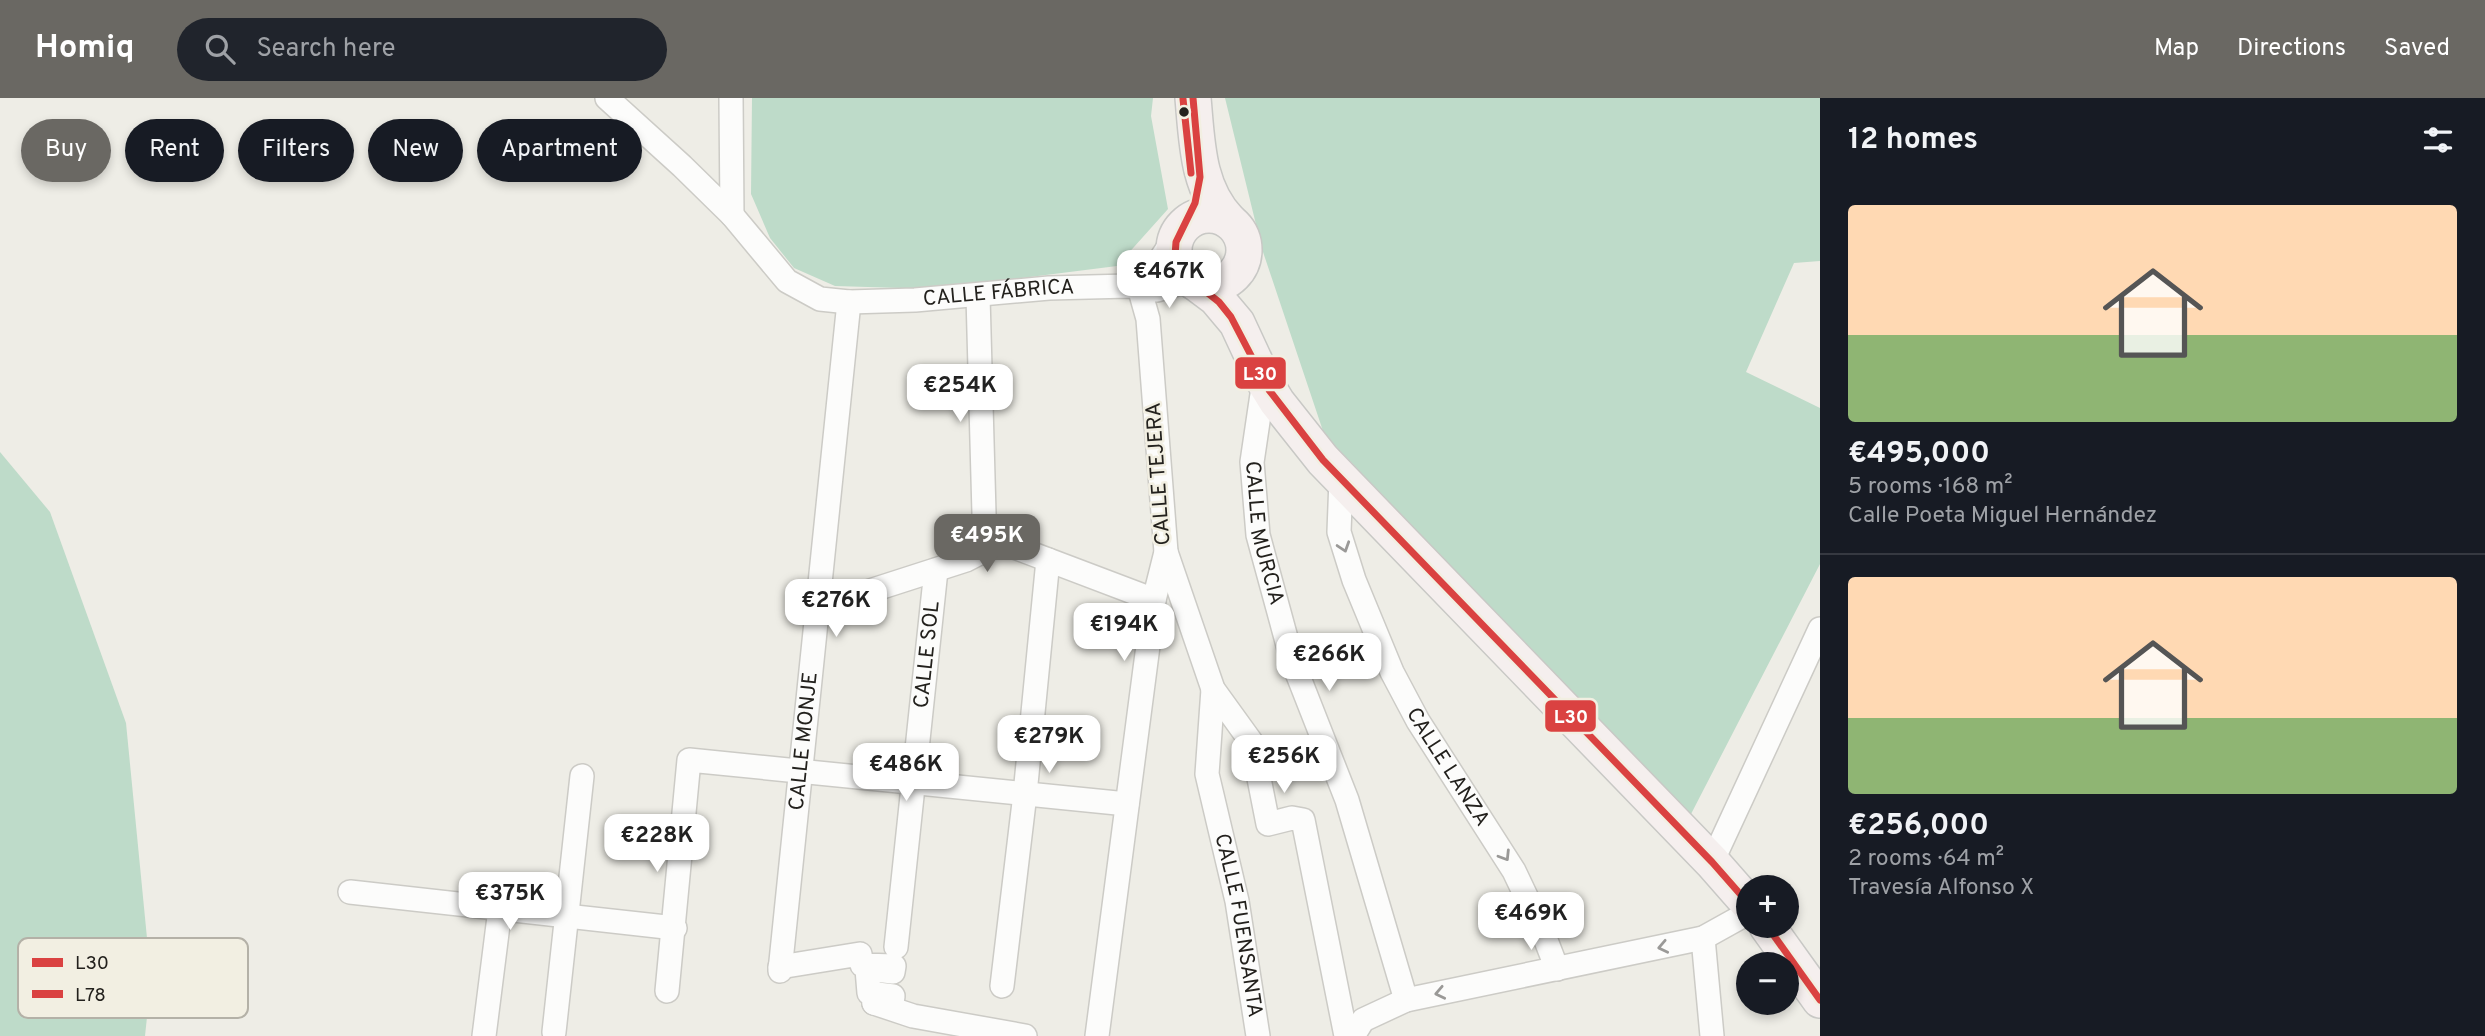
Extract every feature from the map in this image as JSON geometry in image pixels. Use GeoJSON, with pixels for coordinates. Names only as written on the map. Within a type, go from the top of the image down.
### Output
{"type":"FeatureCollection","features":[{"type":"Feature","properties":{"kind":"main road"},"geometry":{"type":"LineString","coordinates":[[1193,98],[1201,172],[1211,196],[1240,233],[1243,241],[1237,323]]}},
{"type":"Feature","properties":{"kind":"main road"},"geometry":{"type":"LineString","coordinates":[[1201,172],[1195,205],[1181,230],[1174,256],[1177,265],[1216,298],[1237,323],[1264,381],[1287,416],[1341,480],[1736,889]]}},
{"type":"Feature","properties":{"kind":"main road"},"geometry":{"type":"LineString","coordinates":[[1181,230],[1199,216],[1229,220]]}},
{"type":"Feature","properties":{"kind":"main road"},"geometry":{"type":"LineString","coordinates":[[1194,281],[1213,285],[1221,283],[1229,279],[1240,266]]}},
{"type":"Feature","properties":{"kind":"main road"},"geometry":{"type":"LineString","coordinates":[[1776,938],[1820,1000]]}},
{"type":"Feature","properties":{"kind":"street","name":"CALLE FÁBRICA"},"geometry":{"type":"LineString","coordinates":[[607,98],[732,215],[787,281],[820,299],[849,302],[978,296],[1049,288],[1144,287],[1157,290],[1194,281]]}},
{"type":"Feature","properties":{"kind":"street"},"geometry":{"type":"LineString","coordinates":[[731,98],[732,215]]}},
{"type":"Feature","properties":{"kind":"street"},"geometry":{"type":"LineString","coordinates":[[1144,287],[1181,230]]}},
{"type":"Feature","properties":{"kind":"street","name":"CALLE TEJERA"},"geometry":{"type":"LineString","coordinates":[[1097,1036],[1154,600],[1166,552],[1144,287]]}},
{"type":"Feature","properties":{"kind":"street"},"geometry":{"type":"LineString","coordinates":[[978,296],[985,550]]}},
{"type":"Feature","properties":{"kind":"street","name":"CALLE MONJE"},"geometry":{"type":"LineString","coordinates":[[849,302],[780,969],[860,954],[862,965],[894,966],[893,972],[867,969],[869,993],[893,996],[891,1003],[874,1003],[913,1016],[1025,1036]]}},
{"type":"Feature","properties":{"kind":"street","name":"CALLE MURCIA"},"geometry":{"type":"LineString","coordinates":[[1264,381],[1252,462],[1258,535],[1292,660],[1347,800],[1406,1000]]}},
{"type":"Feature","properties":{"kind":"street","name":"CALLE LANZA"},"geometry":{"type":"LineString","coordinates":[[1341,480],[1339,532],[1354,580],[1392,672],[1418,722],[1514,871],[1557,969]]}},
{"type":"Feature","properties":{"kind":"street"},"geometry":{"type":"LineString","coordinates":[[817,608],[966,560],[1001,541],[1154,600]]}},
{"type":"Feature","properties":{"kind":"street"},"geometry":{"type":"LineString","coordinates":[[1166,552],[1213,689],[1252,743],[1268,824],[1292,818],[1303,820],[1346,1036]]}},
{"type":"Feature","properties":{"kind":"street"},"geometry":{"type":"LineString","coordinates":[[1002,986],[1025,793],[1048,560]]}},
{"type":"Feature","properties":{"kind":"street","name":"CALLE SOL"},"geometry":{"type":"LineString","coordinates":[[897,947],[936,570]]}},
{"type":"Feature","properties":{"kind":"street"},"geometry":{"type":"LineString","coordinates":[[1712,862],[1820,629]]}},
{"type":"Feature","properties":{"kind":"street","name":"CALLE FUENSANTA"},"geometry":{"type":"LineString","coordinates":[[1213,689],[1207,774],[1237,901],[1258,1036]]}},
{"type":"Feature","properties":{"kind":"street"},"geometry":{"type":"LineString","coordinates":[[667,991],[689,760],[1127,804]]}},
{"type":"Feature","properties":{"kind":"street"},"geometry":{"type":"LineString","coordinates":[[554,1032],[582,776]]}},
{"type":"Feature","properties":{"kind":"street"},"geometry":{"type":"LineString","coordinates":[[350,892],[675,928]]}},
{"type":"Feature","properties":{"kind":"street"},"geometry":{"type":"LineString","coordinates":[[484,1036],[500,909]]}},
{"type":"Feature","properties":{"kind":"street"},"geometry":{"type":"LineString","coordinates":[[1353,1036],[1363,1020],[1406,1000],[1703,939],[1736,921]]}},
{"type":"Feature","properties":{"kind":"street"},"geometry":{"type":"LineString","coordinates":[[1703,939],[1712,1036]]}},
{"type":"Feature","properties":{"kind":"green space"},"geometry":{"type":"Polygon","coordinates":[[[752,98],[1153,98],[1151,116],[1168,209],[1117,266],[934,289],[835,286],[794,268],[770,238],[751,194],[752,98]]]}},
{"type":"Feature","properties":{"kind":"green space"},"geometry":{"type":"Polygon","coordinates":[[[1225,98],[1820,98],[1820,261],[1794,263],[1746,372],[1820,408],[1820,564],[1690,816],[1324,434],[1262,249],[1225,98]]]}},
{"type":"Feature","properties":{"kind":"green space"},"geometry":{"type":"Polygon","coordinates":[[[0,452],[50,512],[126,723],[147,938],[18,938],[18,1018],[147,1018],[145,1036],[0,1036],[0,452]]]}},
{"type":"Feature","properties":{"kind":"transit line","name":"L30"},"geometry":{"type":"LineString","coordinates":[[1193,98],[1200,177],[1195,203],[1176,242],[1175,256],[1178,264],[1189,278],[1219,302],[1231,317],[1269,390],[1323,460],[1736,889]]}},
{"type":"Feature","properties":{"kind":"transit line","name":"L78"},"geometry":{"type":"LineString","coordinates":[[1183,99],[1191,173]]}},
{"type":"Feature","properties":{"kind":"transit line","name":"L30"},"geometry":{"type":"LineString","coordinates":[[1776,938],[1820,1000]]}}]}
